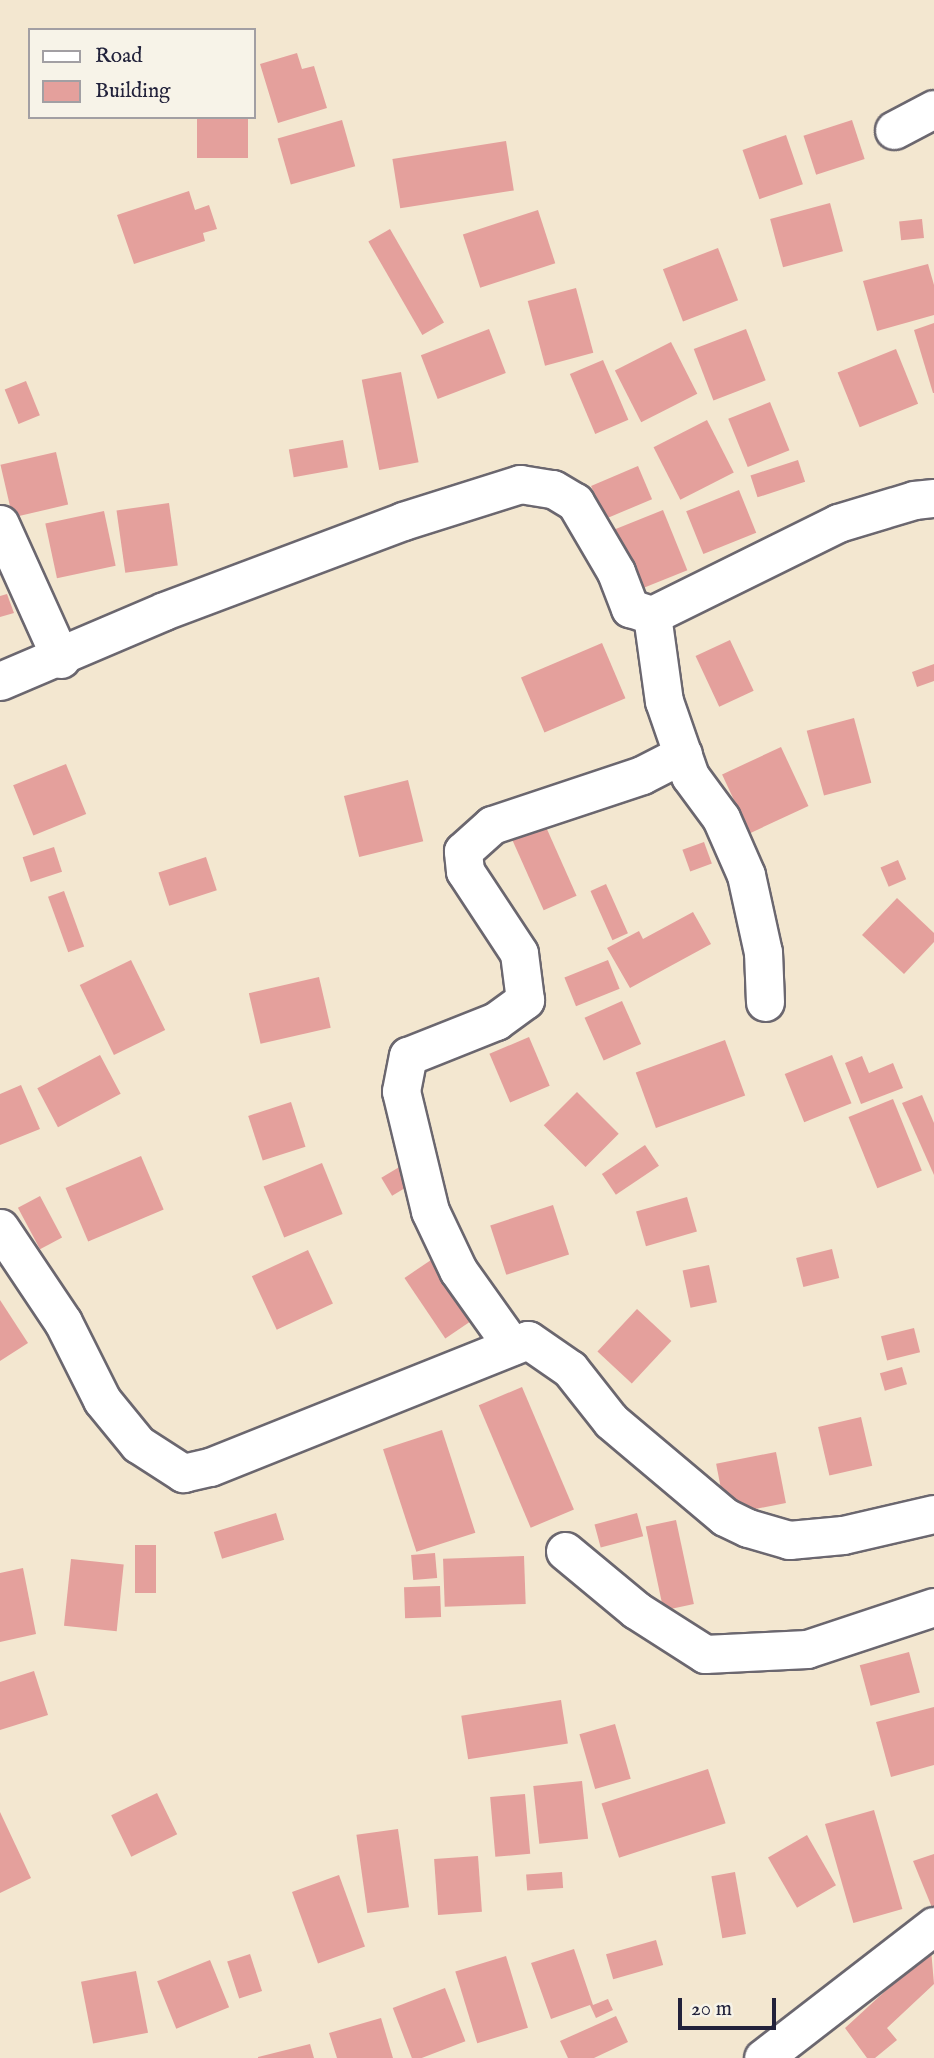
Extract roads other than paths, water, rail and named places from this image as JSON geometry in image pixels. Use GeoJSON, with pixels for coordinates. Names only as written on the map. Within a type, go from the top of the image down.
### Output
{"type":"FeatureCollection","features":[{"type":"Feature","properties":{"kind":"street"},"geometry":{"type":"LineString","coordinates":[[894,131],[934,109]]}},
{"type":"Feature","properties":{"kind":"street"},"geometry":{"type":"LineString","coordinates":[[0,681],[61,659],[164,611],[403,521],[520,484],[553,489],[575,502],[616,572],[629,608],[652,615],[838,523],[914,500],[934,498]]}},
{"type":"Feature","properties":{"kind":"street"},"geometry":{"type":"LineString","coordinates":[[0,524],[61,659]]}},
{"type":"Feature","properties":{"kind":"street"},"geometry":{"type":"LineString","coordinates":[[652,615],[664,701],[690,776],[721,818],[746,875],[763,952],[765,1002]]}},
{"type":"Feature","properties":{"kind":"street"},"geometry":{"type":"LineString","coordinates":[[512,1346],[458,1270],[430,1211],[401,1091],[408,1056],[496,1021],[524,1000],[519,953],[464,871],[463,851],[492,825],[642,775],[683,754]]}},
{"type":"Feature","properties":{"kind":"street"},"geometry":{"type":"LineString","coordinates":[[0,1228],[64,1322],[102,1400],[138,1444],[183,1473],[209,1467],[528,1340],[570,1369],[611,1421],[725,1517],[748,1528],[789,1540],[843,1535],[934,1514]]}},
{"type":"Feature","properties":{"kind":"street"},"geometry":{"type":"LineString","coordinates":[[565,1551],[636,1610],[705,1654],[807,1649],[934,1607]]}},
{"type":"Feature","properties":{"kind":"street"},"geometry":{"type":"LineString","coordinates":[[763,2058],[934,1926]]}}]}
